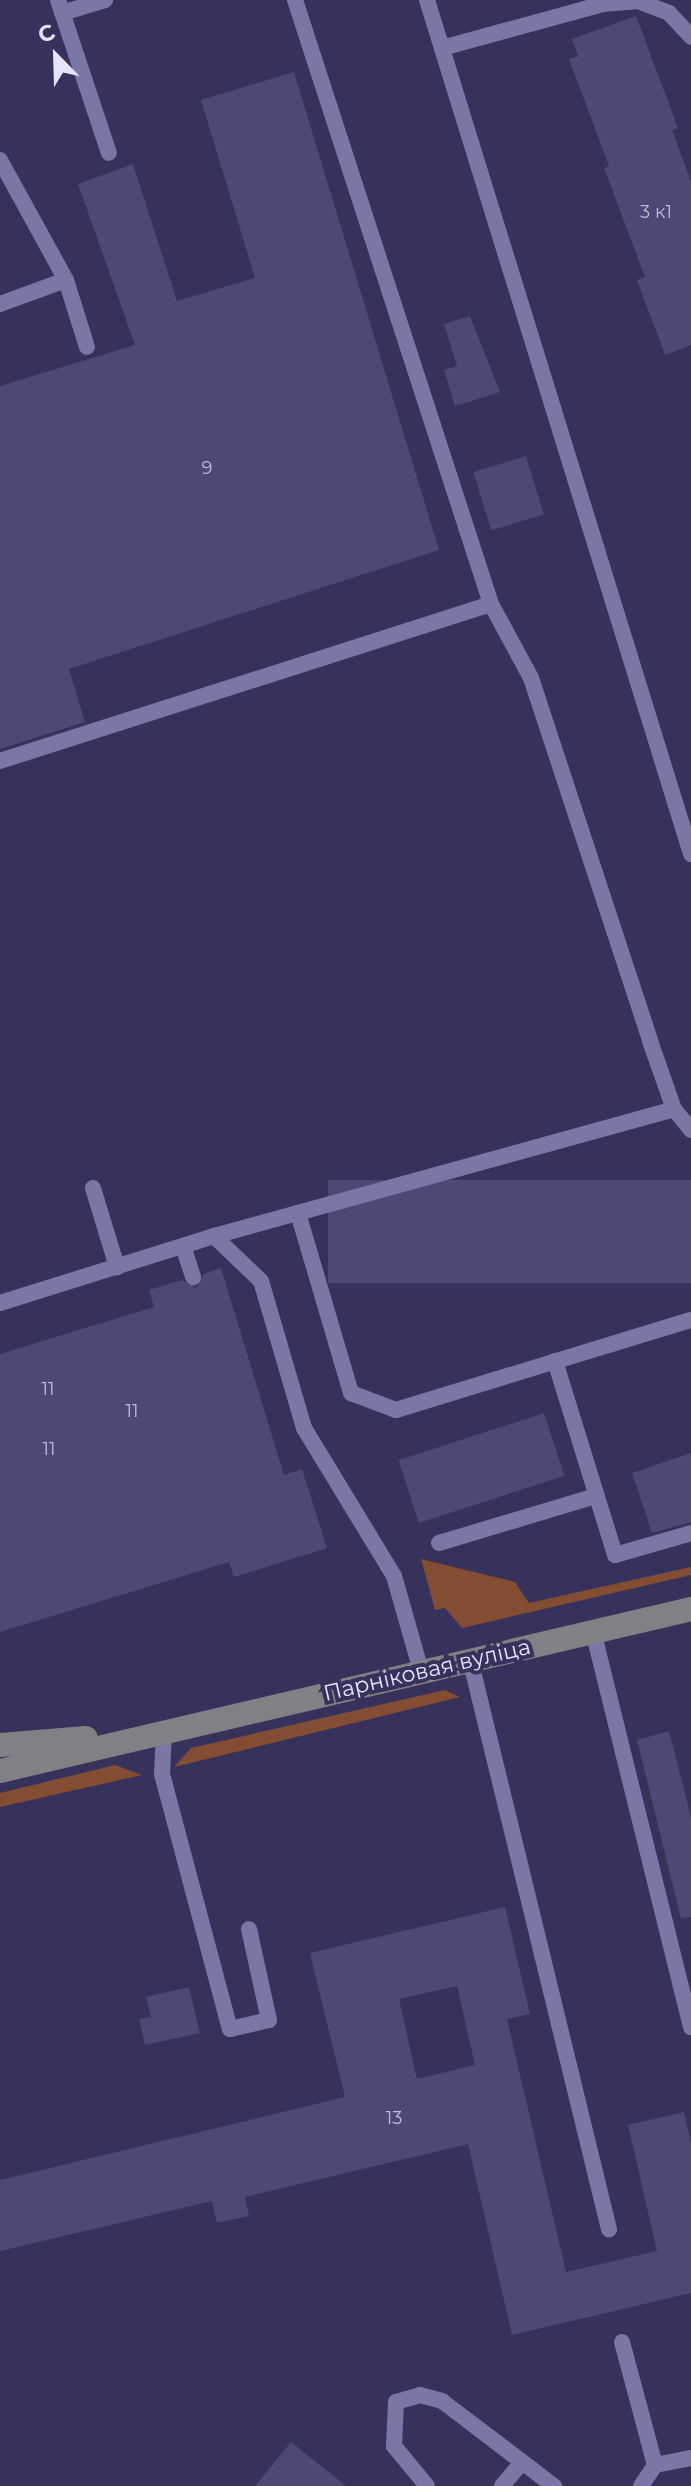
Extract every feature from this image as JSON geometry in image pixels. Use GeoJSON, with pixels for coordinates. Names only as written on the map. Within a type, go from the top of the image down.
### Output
{"type":"FeatureCollection","features":[{"type":"Feature","properties":{"kind":"street","name":"Парніковая вуліца"},"geometry":{"type":"LineString","coordinates":[[0,1771],[691,1609]]}},
{"type":"Feature","properties":{"kind":"street","name":"Парніковая вуліца"},"geometry":{"type":"LineString","coordinates":[[0,1745],[164,1732]]}},
{"type":"Feature","properties":{"kind":"lane"},"geometry":{"type":"LineString","coordinates":[[105,0],[60,7],[109,153]]}},
{"type":"Feature","properties":{"kind":"lane"},"geometry":{"type":"LineString","coordinates":[[295,0],[491,604],[531,678],[674,1109],[691,1130]]}},
{"type":"Feature","properties":{"kind":"lane"},"geometry":{"type":"LineString","coordinates":[[427,0],[684,815],[691,854]]}},
{"type":"Feature","properties":{"kind":"lane"},"geometry":{"type":"LineString","coordinates":[[442,48],[603,4],[638,1],[669,13],[691,37]]}},
{"type":"Feature","properties":{"kind":"lane"},"geometry":{"type":"LineString","coordinates":[[0,160],[66,280],[87,347]]}},
{"type":"Feature","properties":{"kind":"lane"},"geometry":{"type":"LineString","coordinates":[[0,304],[66,280]]}},
{"type":"Feature","properties":{"kind":"lane"},"geometry":{"type":"LineString","coordinates":[[0,761],[491,604]]}},
{"type":"Feature","properties":{"kind":"lane"},"geometry":{"type":"LineString","coordinates":[[0,1303],[214,1236],[674,1109]]}},
{"type":"Feature","properties":{"kind":"lane"},"geometry":{"type":"LineString","coordinates":[[93,1188],[117,1267]]}},
{"type":"Feature","properties":{"kind":"lane"},"geometry":{"type":"LineString","coordinates":[[298,1213],[351,1393],[396,1410],[691,1320]]}},
{"type":"Feature","properties":{"kind":"lane"},"geometry":{"type":"LineString","coordinates":[[214,1236],[261,1281],[304,1428],[389,1566],[421,1671]]}},
{"type":"Feature","properties":{"kind":"lane"},"geometry":{"type":"LineString","coordinates":[[183,1246],[193,1277]]}},
{"type":"Feature","properties":{"kind":"lane"},"geometry":{"type":"LineString","coordinates":[[555,1361],[615,1555],[691,1533]]}},
{"type":"Feature","properties":{"kind":"lane"},"geometry":{"type":"LineString","coordinates":[[439,1543],[596,1496]]}},
{"type":"Feature","properties":{"kind":"lane"},"geometry":{"type":"LineString","coordinates":[[593,1631],[691,2027]]}},
{"type":"Feature","properties":{"kind":"lane"},"geometry":{"type":"LineString","coordinates":[[470,1659],[609,2229]]}},
{"type":"Feature","properties":{"kind":"lane"},"geometry":{"type":"LineString","coordinates":[[164,1732],[162,1774],[230,2029],[269,2020],[249,1929]]}},
{"type":"Feature","properties":{"kind":"lane"},"geometry":{"type":"LineString","coordinates":[[622,2342],[655,2465]]}},
{"type":"Feature","properties":{"kind":"lane"},"geometry":{"type":"LineString","coordinates":[[427,2486],[394,2446],[396,2402],[420,2395],[442,2401],[554,2486]]}},
{"type":"Feature","properties":{"kind":"lane"},"geometry":{"type":"LineString","coordinates":[[641,2486],[655,2465],[691,2458]]}},
{"type":"Feature","properties":{"kind":"lane"},"geometry":{"type":"LineString","coordinates":[[502,2486],[522,2462]]}},
{"type":"Feature","properties":{"kind":"shaded area"},"geometry":{"type":"Polygon","coordinates":[[[421,1559],[515,1582],[529,1603],[691,1567],[691,1575],[462,1628],[445,1608],[435,1610],[421,1559]]]}},
{"type":"Feature","properties":{"kind":"shaded area"},"geometry":{"type":"Polygon","coordinates":[[[445,1690],[460,1697],[174,1767],[191,1748],[445,1690]]]}},
{"type":"Feature","properties":{"kind":"shaded area"},"geometry":{"type":"Polygon","coordinates":[[[115,1765],[142,1775],[0,1807],[0,1793],[115,1765]]]}},
{"type":"Feature","properties":{"kind":"building"},"geometry":{"type":"Polygon","coordinates":[[[636,16],[678,128],[672,130],[691,181],[691,345],[665,355],[637,280],[645,277],[604,168],[609,166],[569,59],[578,56],[572,39],[636,16]]]}},
{"type":"Feature","properties":{"kind":"building"},"geometry":{"type":"Polygon","coordinates":[[[294,72],[439,550],[69,669],[85,722],[0,749],[0,386],[135,345],[78,184],[133,164],[177,301],[255,278],[201,100],[294,72]]]}},
{"type":"Feature","properties":{"kind":"building"},"geometry":{"type":"Polygon","coordinates":[[[470,316],[500,392],[455,406],[444,370],[457,366],[444,324],[470,316]]]}},
{"type":"Feature","properties":{"kind":"building"},"geometry":{"type":"Polygon","coordinates":[[[526,456],[544,514],[491,530],[473,472],[526,456]]]}},
{"type":"Feature","properties":{"kind":"building"},"geometry":{"type":"Polygon","coordinates":[[[328,1180],[691,1180],[691,1283],[328,1283],[328,1180]]]}},
{"type":"Feature","properties":{"kind":"building"},"geometry":{"type":"Polygon","coordinates":[[[221,1268],[284,1475],[302,1469],[327,1548],[234,1577],[229,1562],[0,1632],[0,1354],[154,1307],[149,1290],[182,1280],[196,1288],[204,1274],[221,1268]]]}},
{"type":"Feature","properties":{"kind":"building"},"geometry":{"type":"Polygon","coordinates":[[[544,1413],[564,1476],[419,1523],[398,1460],[544,1413]]]}},
{"type":"Feature","properties":{"kind":"building"},"geometry":{"type":"Polygon","coordinates":[[[691,1453],[691,1522],[652,1533],[632,1473],[691,1453]]]}},
{"type":"Feature","properties":{"kind":"building"},"geometry":{"type":"Polygon","coordinates":[[[669,1731],[691,1817],[691,1917],[681,1918],[637,1740],[669,1731]]]}},
{"type":"Feature","properties":{"kind":"building"},"geometry":{"type":"Polygon","coordinates":[[[505,1907],[530,2014],[507,2019],[566,2272],[657,2251],[628,2125],[684,2112],[691,2143],[691,2293],[512,2335],[468,2144],[245,2197],[249,2216],[217,2223],[212,2201],[0,2251],[0,2180],[345,2097],[310,1953],[505,1907]],[[457,1986],[399,1999],[417,2079],[475,2065],[457,1986]]]}},
{"type":"Feature","properties":{"kind":"building"},"geometry":{"type":"Polygon","coordinates":[[[189,1987],[200,2033],[145,2045],[139,2019],[151,2017],[146,1997],[189,1987]]]}},
{"type":"Feature","properties":{"kind":"building"},"geometry":{"type":"Polygon","coordinates":[[[291,2442],[346,2486],[255,2486],[291,2442]]]}}]}
